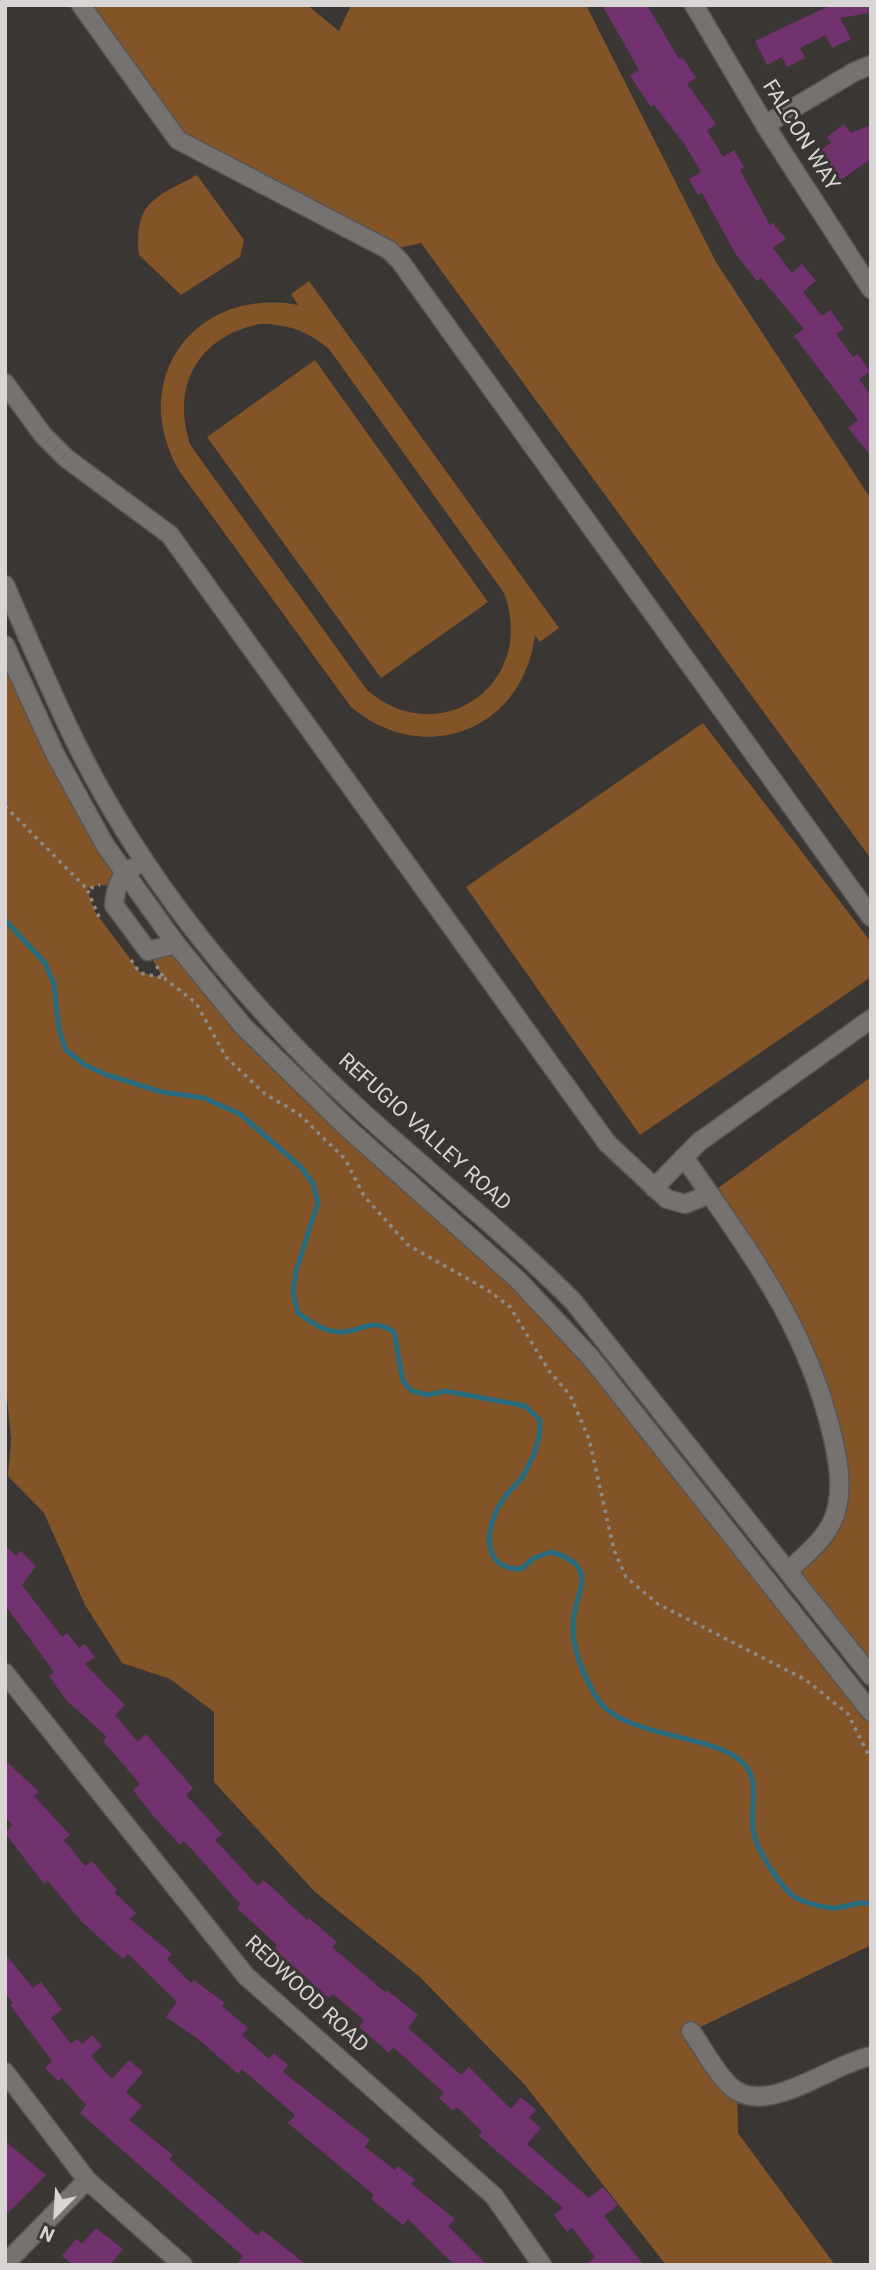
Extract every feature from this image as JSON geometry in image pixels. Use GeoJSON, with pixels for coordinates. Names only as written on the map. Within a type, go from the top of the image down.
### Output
{"type":"FeatureCollection","features":[{"type":"Feature","properties":{"kind":"street"},"geometry":{"type":"LineString","coordinates":[[81,5],[178,140],[389,250],[400,261],[871,917]]}},
{"type":"Feature","properties":{"kind":"street","name":"FALCON WAY"},"geometry":{"type":"LineString","coordinates":[[694,5],[765,125],[871,289]]}},
{"type":"Feature","properties":{"kind":"street"},"geometry":{"type":"LineString","coordinates":[[765,125],[854,72],[871,65]]}},
{"type":"Feature","properties":{"kind":"street"},"geometry":{"type":"LineString","coordinates":[[5,383],[43,435],[66,458],[170,535],[607,1143],[667,1199],[685,1204],[710,1194]]}},
{"type":"Feature","properties":{"kind":"street","name":"REFUGIO VALLEY ROAD"},"geometry":{"type":"LineString","coordinates":[[5,585],[80,751],[146,861],[198,934],[257,1005],[360,1110],[530,1258],[573,1301],[871,1676]]}},
{"type":"Feature","properties":{"kind":"street"},"geometry":{"type":"LineString","coordinates":[[5,645],[55,754],[105,845],[176,944],[243,1026],[345,1126],[517,1279],[591,1358],[871,1712]]}},
{"type":"Feature","properties":{"kind":"street"},"geometry":{"type":"LineString","coordinates":[[146,861],[125,872],[116,886],[114,905],[148,951],[176,944]]}},
{"type":"Feature","properties":{"kind":"street"},"geometry":{"type":"LineString","coordinates":[[654,1188],[699,1142],[871,1019]]}},
{"type":"Feature","properties":{"kind":"street"},"geometry":{"type":"LineString","coordinates":[[684,1157],[779,1296],[803,1342],[817,1379],[836,1452],[838,1505],[831,1524],[815,1546],[788,1571]]}},
{"type":"Feature","properties":{"kind":"street","name":"REDWOOD ROAD"},"geometry":{"type":"LineString","coordinates":[[5,1673],[246,1976],[494,2196],[542,2265]]}},
{"type":"Feature","properties":{"kind":"street"},"geometry":{"type":"LineString","coordinates":[[691,2031],[729,2085],[753,2098],[780,2093],[832,2068],[871,2056]]}},
{"type":"Feature","properties":{"kind":"street"},"geometry":{"type":"LineString","coordinates":[[5,2072],[87,2180],[183,2265]]}},
{"type":"Feature","properties":{"kind":"street"},"geometry":{"type":"LineString","coordinates":[[5,2264],[87,2180]]}},
{"type":"Feature","properties":{"kind":"path"},"geometry":{"type":"LineString","coordinates":[[5,806],[87,889]]}},
{"type":"Feature","properties":{"kind":"path"},"geometry":{"type":"LineString","coordinates":[[164,978],[195,1003],[226,1058],[265,1094],[299,1114],[345,1159],[364,1196],[408,1245],[489,1291],[510,1307],[550,1371],[570,1395],[589,1439],[614,1550],[626,1577],[658,1604],[806,1680],[848,1714],[871,1760]]}},
{"type":"Feature","properties":{"kind":"shaded area"},"geometry":{"type":"Polygon","coordinates":[[[81,5],[307,5],[339,31],[351,5],[586,5],[716,262],[871,499],[871,859],[421,243],[389,250],[178,140],[81,5]]]}},
{"type":"Feature","properties":{"kind":"shaded area"},"geometry":{"type":"Polygon","coordinates":[[[197,175],[244,240],[240,257],[181,295],[139,255],[138,237],[140,223],[150,203],[197,175]]]}},
{"type":"Feature","properties":{"kind":"shaded area"},"geometry":{"type":"Polygon","coordinates":[[[309,281],[559,628],[540,642],[535,635],[527,668],[511,695],[491,716],[466,730],[438,736],[409,735],[379,725],[351,707],[180,472],[165,438],[161,405],[166,374],[180,347],[201,325],[228,310],[261,303],[298,305],[291,294],[309,281]],[[270,324],[238,330],[220,340],[205,352],[194,367],[184,404],[185,424],[191,446],[367,690],[395,708],[424,714],[451,711],[476,699],[495,680],[507,655],[511,626],[504,593],[329,349],[305,333],[270,324]]]}},
{"type":"Feature","properties":{"kind":"shaded area"},"geometry":{"type":"Polygon","coordinates":[[[315,360],[488,602],[381,678],[207,437],[315,360]]]}},
{"type":"Feature","properties":{"kind":"shaded area"},"geometry":{"type":"Polygon","coordinates":[[[5,645],[125,872],[116,886],[99,885],[87,889],[95,912],[140,972],[163,978],[148,951],[176,944],[243,1026],[517,1279],[871,1712],[871,1945],[692,2031],[737,2091],[738,2133],[835,2265],[666,2265],[525,2085],[419,1976],[315,1892],[214,1782],[214,1712],[170,1679],[122,1663],[85,1605],[44,1513],[8,1476],[11,1439],[5,1377],[5,645]]]}},
{"type":"Feature","properties":{"kind":"shaded area"},"geometry":{"type":"Polygon","coordinates":[[[703,723],[871,942],[871,977],[640,1135],[466,887],[703,723]]]}},
{"type":"Feature","properties":{"kind":"shaded area"},"geometry":{"type":"Polygon","coordinates":[[[871,1077],[871,1676],[788,1571],[838,1505],[817,1379],[710,1194],[871,1077]]]}},
{"type":"Feature","properties":{"kind":"building"},"geometry":{"type":"Polygon","coordinates":[[[602,5],[647,5],[679,59],[682,57],[696,78],[687,84],[716,124],[707,130],[723,157],[734,150],[744,167],[740,170],[770,225],[773,223],[786,239],[773,248],[792,273],[802,264],[816,281],[803,292],[822,316],[830,310],[844,329],[836,334],[853,357],[858,354],[870,372],[859,379],[871,396],[871,456],[848,428],[858,420],[794,336],[804,329],[761,278],[757,281],[735,253],[702,193],[698,195],[689,179],[701,172],[685,145],[654,105],[651,107],[630,76],[639,70],[602,5]]]}},
{"type":"Feature","properties":{"kind":"building"},"geometry":{"type":"Polygon","coordinates":[[[831,5],[868,5],[869,13],[840,18],[851,39],[832,48],[826,35],[800,48],[805,58],[787,67],[782,57],[767,65],[755,41],[831,5]]]}},
{"type":"Feature","properties":{"kind":"building"},"geometry":{"type":"Polygon","coordinates":[[[844,124],[851,133],[871,125],[871,159],[841,180],[820,151],[831,143],[827,137],[844,124]]]}},
{"type":"Feature","properties":{"kind":"building"},"geometry":{"type":"Polygon","coordinates":[[[5,1545],[16,1556],[21,1551],[36,1566],[22,1585],[62,1637],[67,1633],[79,1648],[85,1644],[95,1657],[85,1664],[125,1705],[115,1715],[138,1742],[146,1734],[193,1788],[186,1795],[222,1834],[215,1840],[258,1886],[264,1880],[307,1920],[309,1918],[337,1942],[332,1947],[385,1992],[387,1990],[418,2015],[408,2028],[461,2075],[469,2067],[511,2109],[521,2097],[536,2110],[529,2118],[541,2128],[527,2144],[589,2198],[603,2187],[618,2205],[604,2216],[644,2265],[585,2265],[595,2257],[572,2228],[567,2232],[554,2215],[563,2208],[479,2136],[482,2132],[457,2107],[453,2111],[439,2098],[444,2093],[393,2047],[389,2053],[359,2027],[364,2020],[333,1994],[329,1998],[274,1949],[277,1945],[237,1908],[240,1904],[204,1863],[184,1841],[180,1845],[155,1818],[133,1790],[140,1784],[103,1741],[107,1737],[67,1701],[49,1676],[54,1672],[5,1605],[5,1545]]]}},
{"type":"Feature","properties":{"kind":"building"},"geometry":{"type":"Polygon","coordinates":[[[5,1760],[39,1792],[34,1796],[70,1835],[64,1840],[85,1866],[92,1861],[117,1890],[114,1892],[136,1913],[130,1919],[172,1954],[167,1959],[191,1983],[194,1980],[225,2003],[222,2006],[248,2028],[242,2035],[269,2059],[274,2053],[288,2065],[283,2072],[370,2140],[365,2147],[395,2170],[398,2166],[415,2180],[411,2184],[455,2219],[448,2226],[487,2265],[454,2265],[408,2219],[403,2225],[371,2199],[374,2195],[288,2123],[295,2115],[242,2069],[238,2074],[198,2039],[166,2017],[177,2002],[128,1954],[123,1959],[81,1921],[48,1881],[44,1884],[5,1833],[12,1825],[5,1817],[5,1760]]]}},
{"type":"Feature","properties":{"kind":"building"},"geometry":{"type":"Polygon","coordinates":[[[5,1954],[33,1988],[41,1982],[62,2010],[51,2018],[71,2044],[77,2039],[82,2044],[92,2035],[102,2046],[91,2056],[112,2079],[129,2060],[143,2072],[126,2092],[142,2106],[129,2120],[173,2155],[169,2159],[258,2236],[262,2230],[307,2265],[236,2265],[243,2256],[80,2113],[86,2105],[62,2078],[58,2081],[45,2068],[52,2061],[10,2005],[13,2003],[5,1994],[5,1954]]]}},
{"type":"Feature","properties":{"kind":"building"},"geometry":{"type":"Polygon","coordinates":[[[5,2141],[46,2175],[5,2216],[5,2141]]]}},
{"type":"Feature","properties":{"kind":"building"},"geometry":{"type":"Polygon","coordinates":[[[96,2228],[123,2249],[110,2265],[73,2265],[62,2256],[76,2239],[82,2244],[96,2228]]]}},
{"type":"Feature","properties":{"kind":"waterway"},"geometry":{"type":"LineString","coordinates":[[5,920],[45,963],[54,984],[59,1030],[66,1050],[85,1065],[107,1075],[162,1092],[204,1098],[240,1114],[301,1167],[313,1184],[318,1202],[296,1271],[293,1293],[298,1313],[327,1330],[347,1332],[378,1325],[394,1332],[403,1381],[412,1391],[428,1395],[446,1391],[525,1406],[540,1420],[538,1442],[530,1463],[496,1511],[490,1534],[492,1555],[508,1567],[521,1569],[534,1558],[551,1552],[577,1565],[582,1581],[574,1612],[574,1643],[586,1679],[606,1709],[623,1720],[709,1745],[742,1762],[752,1778],[756,1841],[772,1870],[792,1895],[830,1908],[871,1904]]}}]}
